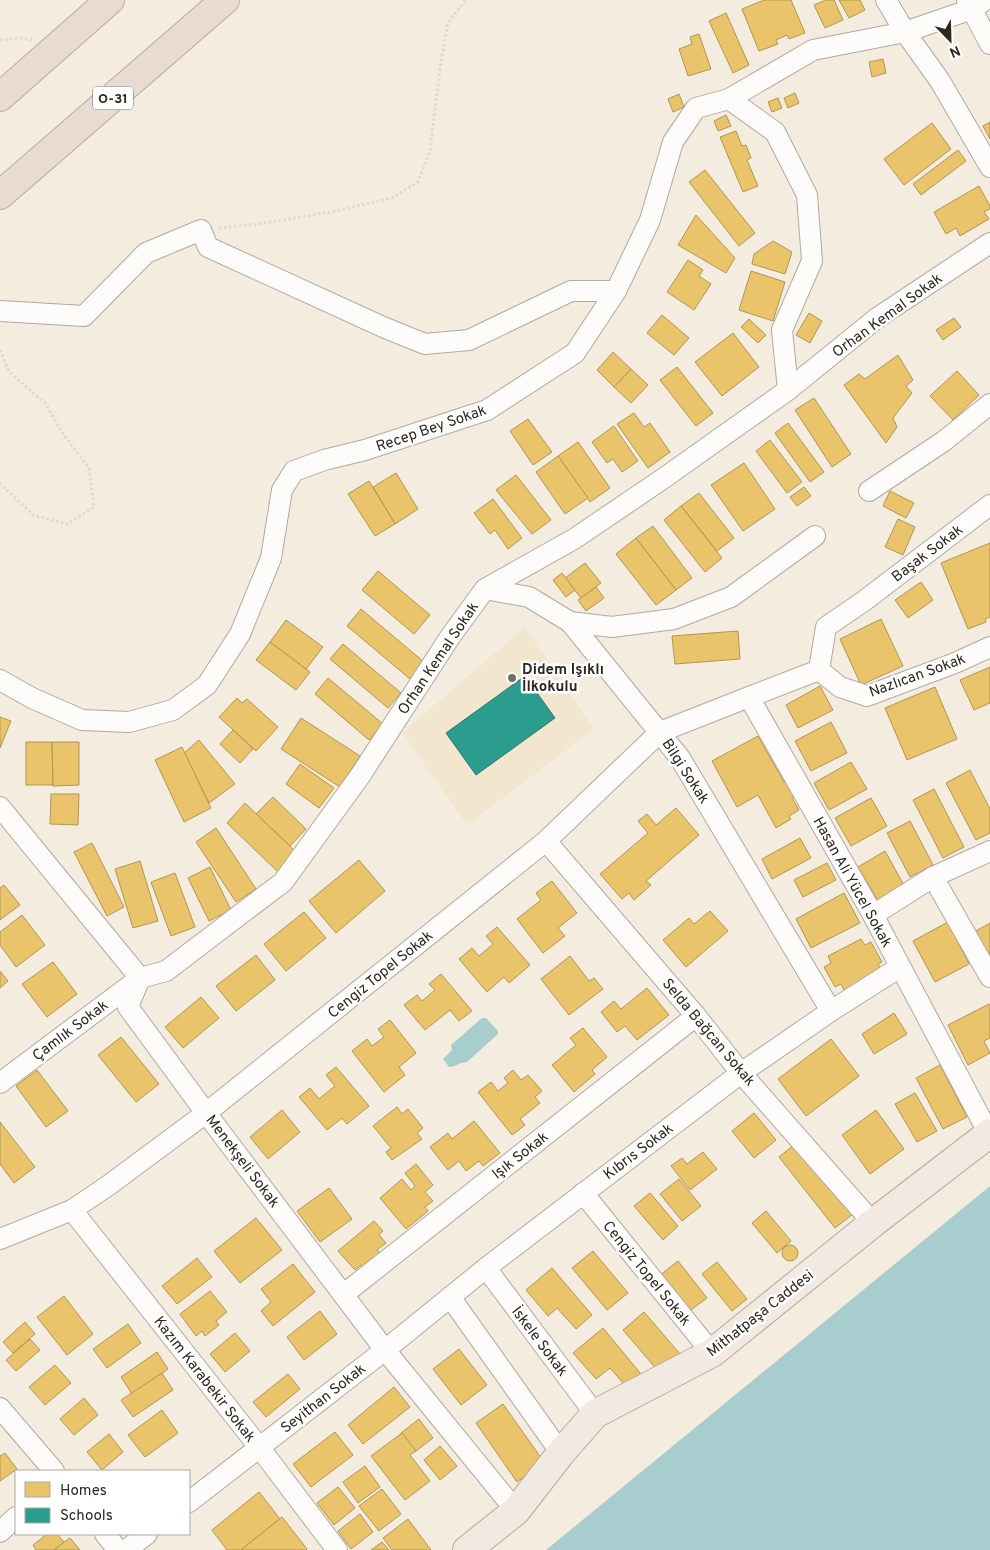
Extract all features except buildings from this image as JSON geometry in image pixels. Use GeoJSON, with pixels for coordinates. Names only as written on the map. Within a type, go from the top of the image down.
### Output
{"type":"FeatureCollection","features":[{"type":"Feature","properties":{"kind":"highway"},"geometry":{"type":"LineString","coordinates":[[0,97],[110,0]]}},
{"type":"Feature","properties":{"kind":"highway","name":"O-31"},"geometry":{"type":"LineString","coordinates":[[0,196],[225,0]]}},
{"type":"Feature","properties":{"kind":"main road","name":"Mithatpaşa Caddesi"},"geometry":{"type":"LineString","coordinates":[[467,1550],[516,1511],[561,1453],[595,1414],[712,1353],[873,1223],[989,1133]]}},
{"type":"Feature","properties":{"kind":"street"},"geometry":{"type":"LineString","coordinates":[[886,0],[905,32],[940,81],[990,167]]}},
{"type":"Feature","properties":{"kind":"street"},"geometry":{"type":"LineString","coordinates":[[975,3],[990,44]]}},
{"type":"Feature","properties":{"kind":"street","name":"Recep Bey Sokak"},"geometry":{"type":"LineString","coordinates":[[0,680],[32,698],[82,720],[129,722],[172,710],[207,685],[240,634],[271,558],[282,490],[294,470],[365,450],[487,410],[575,354],[616,291],[650,220],[673,142],[696,108],[729,99],[813,50],[905,32],[975,3]]}},
{"type":"Feature","properties":{"kind":"street"},"geometry":{"type":"LineString","coordinates":[[729,99],[775,132],[807,195],[812,262],[782,330],[788,390]]}},
{"type":"Feature","properties":{"kind":"street"},"geometry":{"type":"LineString","coordinates":[[0,311],[84,316],[146,253],[201,230],[208,247],[383,327],[425,344],[469,340],[571,291],[616,291]]}},
{"type":"Feature","properties":{"kind":"street","name":"Orhan Kemal Sokak"},"geometry":{"type":"LineString","coordinates":[[140,978],[166,971],[282,882],[360,776],[450,637],[485,590],[574,539],[664,478],[788,390],[877,318],[990,243]]}},
{"type":"Feature","properties":{"kind":"street"},"geometry":{"type":"LineString","coordinates":[[869,491],[944,441],[990,404]]}},
{"type":"Feature","properties":{"kind":"street","name":"Başak Sokak"},"geometry":{"type":"LineString","coordinates":[[819,670],[826,627],[864,601],[990,505]]}},
{"type":"Feature","properties":{"kind":"street"},"geometry":{"type":"LineString","coordinates":[[570,622],[612,627],[674,619],[731,597],[815,536]]}},
{"type":"Feature","properties":{"kind":"street","name":"Bilgi Sokak"},"geometry":{"type":"LineString","coordinates":[[485,590],[529,597],[570,622],[680,758],[831,1011]]}},
{"type":"Feature","properties":{"kind":"street","name":"Nazlıcan Sokak"},"geometry":{"type":"LineString","coordinates":[[819,670],[840,687],[867,696],[955,664],[990,647]]}},
{"type":"Feature","properties":{"kind":"street"},"geometry":{"type":"LineString","coordinates":[[749,697],[819,670]]}},
{"type":"Feature","properties":{"kind":"street","name":"Cengiz Topel Sokak"},"geometry":{"type":"LineString","coordinates":[[0,1239],[72,1210],[206,1114],[546,841],[660,732],[749,697]]}},
{"type":"Feature","properties":{"kind":"street","name":"Hasan Ali Yücel Sokak"},"geometry":{"type":"LineString","coordinates":[[749,697],[873,915],[989,1133]]}},
{"type":"Feature","properties":{"kind":"street"},"geometry":{"type":"LineString","coordinates":[[0,807],[140,978]]}},
{"type":"Feature","properties":{"kind":"street","name":"Selda Bağcan Sokak"},"geometry":{"type":"LineString","coordinates":[[546,841],[696,1016],[741,1073],[873,1223]]}},
{"type":"Feature","properties":{"kind":"street"},"geometry":{"type":"LineString","coordinates":[[873,915],[933,877],[990,851]]}},
{"type":"Feature","properties":{"kind":"street"},"geometry":{"type":"LineString","coordinates":[[933,877],[990,977]]}},
{"type":"Feature","properties":{"kind":"street","name":"Kıbrıs Sokak"},"geometry":{"type":"LineString","coordinates":[[385,1350],[486,1268],[741,1073],[831,1011],[900,967]]}},
{"type":"Feature","properties":{"kind":"street","name":"Çamlık Sokak"},"geometry":{"type":"LineString","coordinates":[[0,1083],[140,978]]}},
{"type":"Feature","properties":{"kind":"street","name":"Menekşeli Sokak"},"geometry":{"type":"LineString","coordinates":[[140,978],[128,1007],[206,1114],[385,1350],[516,1511]]}},
{"type":"Feature","properties":{"kind":"street","name":"Işık Sokak"},"geometry":{"type":"LineString","coordinates":[[344,1294],[696,1016]]}},
{"type":"Feature","properties":{"kind":"street","name":"Cengiz Topel Sokak"},"geometry":{"type":"LineString","coordinates":[[583,1193],[712,1353]]}},
{"type":"Feature","properties":{"kind":"street","name":"Kazım Karabekir Sokak"},"geometry":{"type":"LineString","coordinates":[[72,1210],[259,1447],[337,1550]]}},
{"type":"Feature","properties":{"kind":"street","name":"İskele Sokak"},"geometry":{"type":"LineString","coordinates":[[486,1268],[595,1414]]}},
{"type":"Feature","properties":{"kind":"street"},"geometry":{"type":"LineString","coordinates":[[450,1297],[561,1453]]}},
{"type":"Feature","properties":{"kind":"street","name":"Seyithan Sokak"},"geometry":{"type":"LineString","coordinates":[[190,1501],[385,1350]]}},
{"type":"Feature","properties":{"kind":"street"},"geometry":{"type":"LineString","coordinates":[[0,1408],[53,1470]]}},
{"type":"Feature","properties":{"kind":"street"},"geometry":{"type":"LineString","coordinates":[[0,1532],[15,1518]]}},
{"type":"Feature","properties":{"kind":"street"},"geometry":{"type":"LineString","coordinates":[[106,1535],[118,1550]]}},
{"type":"Feature","properties":{"kind":"street"},"geometry":{"type":"LineString","coordinates":[[126,1550],[146,1535]]}},
{"type":"Feature","properties":{"kind":"path"},"geometry":{"type":"LineString","coordinates":[[201,230],[258,224],[336,211],[392,198],[418,182],[430,151],[448,22],[466,0]]}},
{"type":"Feature","properties":{"kind":"path"},"geometry":{"type":"LineString","coordinates":[[0,350],[9,372],[45,403],[63,434],[89,468],[94,507],[67,524],[33,515],[0,483]]}},
{"type":"Feature","properties":{"kind":"shaded area","name":"Didem Işıklı İlkokulu"},"geometry":{"type":"Polygon","coordinates":[[[525,627],[594,729],[467,825],[402,733],[525,627]]]}},
{"type":"Feature","properties":{"kind":"water"},"geometry":{"type":"Polygon","coordinates":[[[482,1018],[486,1018],[498,1031],[498,1034],[467,1062],[449,1067],[443,1059],[452,1050],[451,1045],[482,1018]]]}},
{"type":"Feature","properties":{"kind":"water"},"geometry":{"type":"Polygon","coordinates":[[[990,1186],[990,1550],[546,1550],[990,1186]]]}},
{"type":"Feature","properties":{"kind":"place","name":"Didem Işıklı İlkokulu"},"geometry":{"type":"Point","coordinates":[512,678]}}]}
